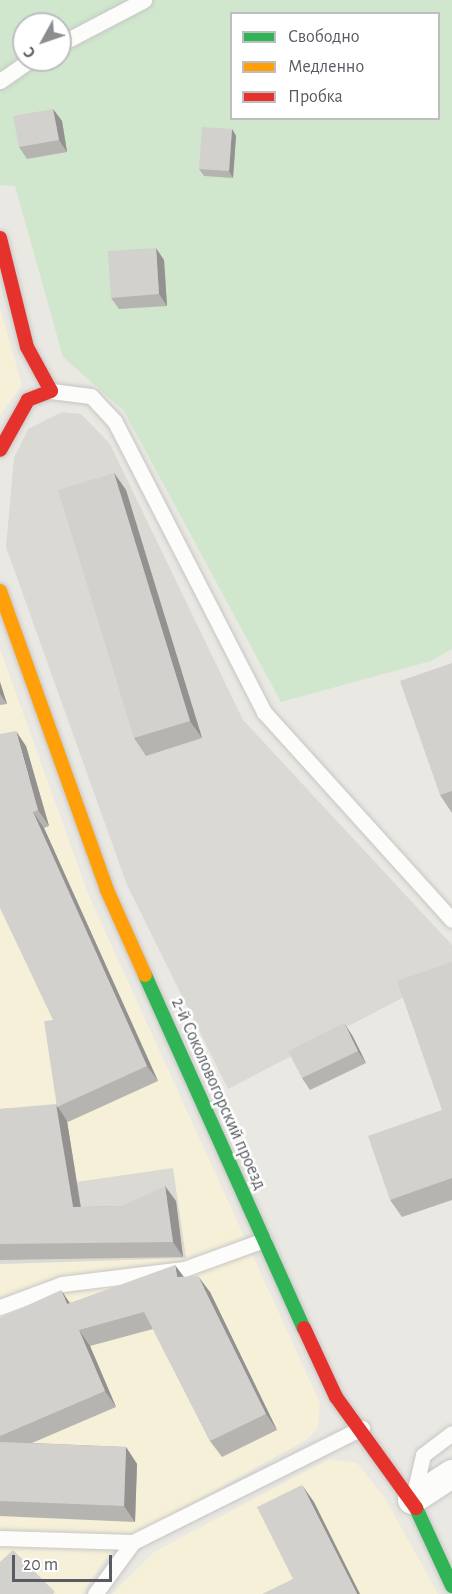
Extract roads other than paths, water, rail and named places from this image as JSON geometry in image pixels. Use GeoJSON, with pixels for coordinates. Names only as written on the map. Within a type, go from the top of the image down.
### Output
{"type":"FeatureCollection","features":[{"type":"Feature","properties":{"kind":"street"},"geometry":{"type":"LineString","coordinates":[[0,238],[27,347],[51,391],[27,400],[0,450]]}},
{"type":"Feature","properties":{"kind":"street","name":"2-й Соколовогорский проезд"},"geometry":{"type":"LineString","coordinates":[[0,591],[107,890],[264,1240],[336,1397],[362,1428],[412,1500],[452,1586]]}},
{"type":"Feature","properties":{"kind":"street"},"geometry":{"type":"LineString","coordinates":[[412,1500],[452,1474]]}},
{"type":"Feature","properties":{"kind":"lane"},"geometry":{"type":"LineString","coordinates":[[72,38],[144,0]]}},
{"type":"Feature","properties":{"kind":"lane"},"geometry":{"type":"LineString","coordinates":[[0,81],[13,72]]}},
{"type":"Feature","properties":{"kind":"lane"},"geometry":{"type":"LineString","coordinates":[[51,391],[92,396],[115,422],[264,712],[452,920]]}},
{"type":"Feature","properties":{"kind":"lane"},"geometry":{"type":"LineString","coordinates":[[0,1307],[62,1284],[184,1269],[264,1240]]}},
{"type":"Feature","properties":{"kind":"lane"},"geometry":{"type":"LineString","coordinates":[[95,1594],[133,1542],[362,1428]]}},
{"type":"Feature","properties":{"kind":"lane"},"geometry":{"type":"LineString","coordinates":[[412,1500],[423,1455],[452,1433]]}},
{"type":"Feature","properties":{"kind":"lane"},"geometry":{"type":"LineString","coordinates":[[0,1538],[133,1542]]}}]}
